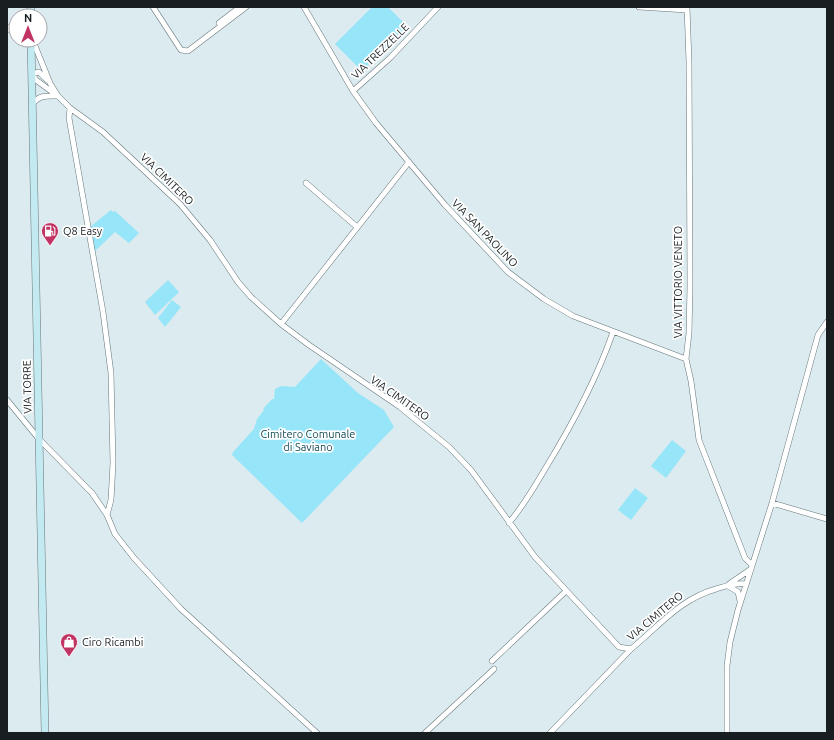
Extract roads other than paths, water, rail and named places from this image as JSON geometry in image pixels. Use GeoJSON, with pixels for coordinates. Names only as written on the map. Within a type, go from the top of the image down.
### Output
{"type":"FeatureCollection","features":[{"type":"Feature","properties":{"kind":"main road","name":"VIA TORRE"},"geometry":{"type":"LineString","coordinates":[[32,48],[45,733]]}},
{"type":"Feature","properties":{"kind":"street"},"geometry":{"type":"LineString","coordinates":[[153,7],[181,50],[185,51]]}},
{"type":"Feature","properties":{"kind":"street"},"geometry":{"type":"LineString","coordinates":[[185,51],[240,7]]}},
{"type":"Feature","properties":{"kind":"street"},"geometry":{"type":"LineString","coordinates":[[185,51],[246,7]]}},
{"type":"Feature","properties":{"kind":"street","name":"VIA SAN PAOLINO"},"geometry":{"type":"LineString","coordinates":[[304,7],[353,91],[376,123],[445,205],[508,272],[544,299],[572,316],[686,358]]}},
{"type":"Feature","properties":{"kind":"street","name":"VIA TREZZELLE"},"geometry":{"type":"LineString","coordinates":[[353,91],[390,58],[438,7]]}},
{"type":"Feature","properties":{"kind":"street"},"geometry":{"type":"LineString","coordinates":[[639,7],[687,8]]}},
{"type":"Feature","properties":{"kind":"street","name":"VIA VITTORIO VENETO"},"geometry":{"type":"LineString","coordinates":[[687,8],[690,286],[689,333],[686,358],[691,381],[699,440],[745,558],[751,567]]}},
{"type":"Feature","properties":{"kind":"street","name":"VIA CIMITERO"},"geometry":{"type":"LineString","coordinates":[[35,48],[50,83],[58,96]]}},
{"type":"Feature","properties":{"kind":"street","name":"VIA CIMITERO"},"geometry":{"type":"LineString","coordinates":[[50,83],[39,72],[32,74],[36,80],[58,96],[70,108],[103,132],[180,204],[210,240],[238,282],[251,298],[280,324],[338,367],[400,407],[449,447],[471,470],[535,558],[619,647],[632,649],[681,605],[707,591],[727,585],[746,584]]}},
{"type":"Feature","properties":{"kind":"street"},"geometry":{"type":"LineString","coordinates":[[33,103],[38,98],[44,96],[58,96]]}},
{"type":"Feature","properties":{"kind":"street"},"geometry":{"type":"LineString","coordinates":[[70,108],[69,118],[103,312],[112,373],[113,463],[111,500],[107,515]]}},
{"type":"Feature","properties":{"kind":"street"},"geometry":{"type":"LineString","coordinates":[[280,324],[408,162]]}},
{"type":"Feature","properties":{"kind":"street"},"geometry":{"type":"LineString","coordinates":[[306,183],[357,227]]}},
{"type":"Feature","properties":{"kind":"street"},"geometry":{"type":"LineString","coordinates":[[727,733],[727,666],[730,642],[740,603],[772,503],[818,336],[827,322]]}},
{"type":"Feature","properties":{"kind":"street"},"geometry":{"type":"LineString","coordinates":[[509,523],[518,512],[574,420],[593,384],[613,332]]}},
{"type":"Feature","properties":{"kind":"street"},"geometry":{"type":"LineString","coordinates":[[7,400],[39,439],[92,493],[107,515],[115,534],[134,558],[181,609],[317,733]]}},
{"type":"Feature","properties":{"kind":"street"},"geometry":{"type":"LineString","coordinates":[[772,503],[827,518]]}},
{"type":"Feature","properties":{"kind":"street","name":"VIA CIMITERO"},"geometry":{"type":"LineString","coordinates":[[727,585],[751,567]]}},
{"type":"Feature","properties":{"kind":"street"},"geometry":{"type":"LineString","coordinates":[[727,585],[738,592],[740,603]]}},
{"type":"Feature","properties":{"kind":"street"},"geometry":{"type":"LineString","coordinates":[[492,661],[566,591]]}},
{"type":"Feature","properties":{"kind":"street"},"geometry":{"type":"LineString","coordinates":[[550,733],[632,649]]}},
{"type":"Feature","properties":{"kind":"street"},"geometry":{"type":"LineString","coordinates":[[425,733],[494,669]]}},
{"type":"Feature","properties":{"kind":"place","name":"Q8 Easy"},"geometry":{"type":"Point","coordinates":[50,246]}},
{"type":"Feature","properties":{"kind":"place","name":"Ciro Ricambi"},"geometry":{"type":"Point","coordinates":[69,657]}},
{"type":"Feature","properties":{"kind":"park label","name":"Cimitero Comunale di Saviano"},"geometry":{"type":"Point","coordinates":[308,440]}}]}
